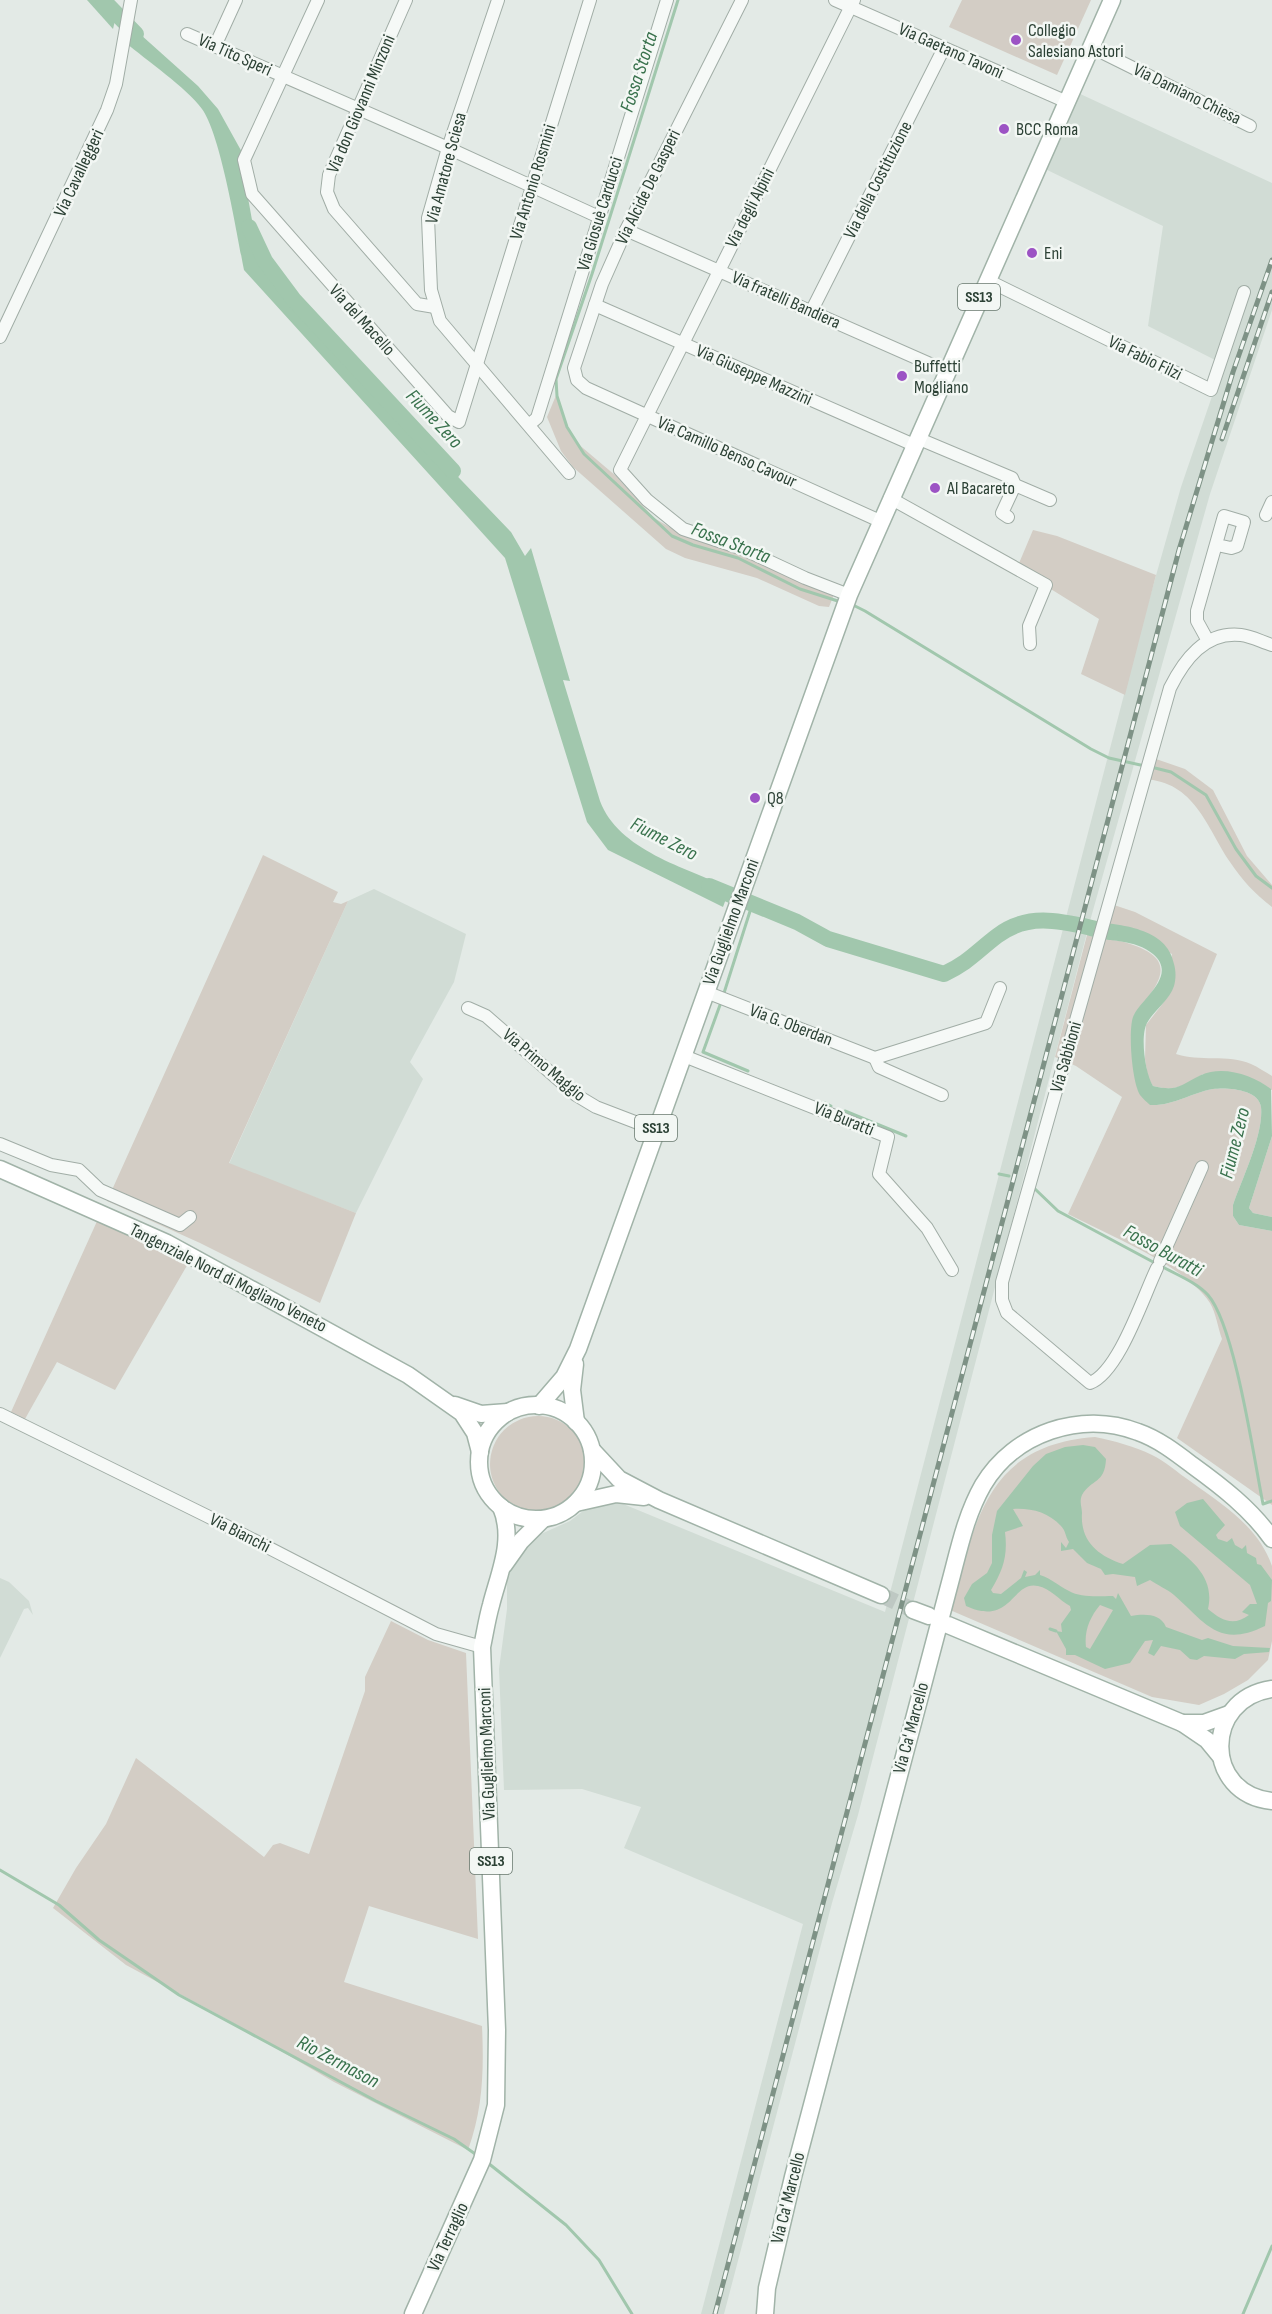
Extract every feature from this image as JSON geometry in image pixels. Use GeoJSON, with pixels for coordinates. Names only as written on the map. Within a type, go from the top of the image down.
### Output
{"type":"FeatureCollection","features":[{"type":"Feature","properties":{"kind":"main road","name":"Via Guglielmo Marconi"},"geometry":{"type":"LineString","coordinates":[[539,1406],[564,1377],[578,1348],[846,602],[1112,0]]}},
{"type":"Feature","properties":{"kind":"main road","name":"Tangenziale Nord di Mogliano Veneto"},"geometry":{"type":"LineString","coordinates":[[0,1169],[167,1243],[289,1307],[408,1375],[449,1402],[481,1414],[500,1415],[510,1412]]}},
{"type":"Feature","properties":{"kind":"main road","name":"Via Guglielmo Marconi"},"geometry":{"type":"LineString","coordinates":[[578,1348],[572,1390],[576,1422],[592,1450],[619,1479],[659,1500]]}},
{"type":"Feature","properties":{"kind":"main road","name":"Tangenziale Nord di Mogliano Veneto"},"geometry":{"type":"LineString","coordinates":[[449,1402],[472,1427],[480,1452]]}},
{"type":"Feature","properties":{"kind":"main road"},"geometry":{"type":"LineString","coordinates":[[480,1452],[492,1426],[510,1412],[539,1406],[560,1411],[576,1422]]}},
{"type":"Feature","properties":{"kind":"main road","name":"Via Ca' Marcello"},"geometry":{"type":"LineString","coordinates":[[765,2314],[767,2288],[793,2177],[945,1598],[971,1509],[988,1477],[1009,1454],[1045,1432],[1088,1424],[1126,1428],[1161,1442],[1204,1473],[1242,1505],[1272,1539]]}},
{"type":"Feature","properties":{"kind":"main road"},"geometry":{"type":"LineString","coordinates":[[576,1503],[590,1482],[593,1463],[592,1450]]}},
{"type":"Feature","properties":{"kind":"main road","name":"Via Guglielmo Marconi"},"geometry":{"type":"LineString","coordinates":[[480,1452],[483,1482],[488,1494],[501,1507],[506,1529],[503,1566],[491,1604],[482,1647],[498,2078],[496,2105],[482,2161]]}},
{"type":"Feature","properties":{"kind":"main road","name":"Via Guglielmo Marconi"},"geometry":{"type":"LineString","coordinates":[[503,1566],[521,1541],[543,1519],[561,1514],[576,1503],[616,1494],[659,1500]]}},
{"type":"Feature","properties":{"kind":"main road"},"geometry":{"type":"LineString","coordinates":[[659,1500],[881,1595]]}},
{"type":"Feature","properties":{"kind":"main road"},"geometry":{"type":"LineString","coordinates":[[501,1507],[518,1516],[543,1519]]}},
{"type":"Feature","properties":{"kind":"main road"},"geometry":{"type":"LineString","coordinates":[[948,1625],[1182,1723],[1207,1740],[1221,1757]]}},
{"type":"Feature","properties":{"kind":"main road"},"geometry":{"type":"LineString","coordinates":[[1272,1677],[1267,1690],[1243,1700],[1229,1714],[1221,1735],[1221,1757],[1224,1768],[1237,1786],[1255,1798],[1272,1801]]}},
{"type":"Feature","properties":{"kind":"main road"},"geometry":{"type":"LineString","coordinates":[[1182,1723],[1204,1723],[1229,1714]]}},
{"type":"Feature","properties":{"kind":"main road","name":"Via Terraglio"},"geometry":{"type":"LineString","coordinates":[[413,2314],[482,2161]]}},
{"type":"Feature","properties":{"kind":"street","name":"Via Cavalleggeri"},"geometry":{"type":"LineString","coordinates":[[0,337],[95,140],[116,84],[131,0]]}},
{"type":"Feature","properties":{"kind":"street"},"geometry":{"type":"LineString","coordinates":[[215,46],[236,0]]}},
{"type":"Feature","properties":{"kind":"street"},"geometry":{"type":"LineString","coordinates":[[282,75],[318,0]]}},
{"type":"Feature","properties":{"kind":"street","name":"Via don Giovanni Minzoni"},"geometry":{"type":"LineString","coordinates":[[406,0],[329,175],[327,192],[334,208],[417,304],[435,307]]}},
{"type":"Feature","properties":{"kind":"street","name":"Via Amatore Sciesa"},"geometry":{"type":"LineString","coordinates":[[498,0],[448,148],[428,218],[430,268],[435,307],[440,321],[530,424],[569,473]]}},
{"type":"Feature","properties":{"kind":"street","name":"Via Antonio Rosmini"},"geometry":{"type":"LineString","coordinates":[[476,363],[590,0]]}},
{"type":"Feature","properties":{"kind":"street","name":"Via Giosuè Carducci"},"geometry":{"type":"LineString","coordinates":[[530,424],[537,418],[667,0]]}},
{"type":"Feature","properties":{"kind":"street","name":"Via Alcide De Gasperi"},"geometry":{"type":"LineString","coordinates":[[577,380],[574,368],[595,305],[626,230],[742,0]]}},
{"type":"Feature","properties":{"kind":"street","name":"Via Gaetano Tavoni"},"geometry":{"type":"LineString","coordinates":[[835,0],[852,3],[944,48],[1067,102]]}},
{"type":"Feature","properties":{"kind":"street","name":"Via degli Alpini"},"geometry":{"type":"LineString","coordinates":[[846,602],[805,578],[743,549],[683,529],[647,500],[620,470],[852,3]]}},
{"type":"Feature","properties":{"kind":"street","name":"Via Tito Speri"},"geometry":{"type":"LineString","coordinates":[[187,34],[599,217]]}},
{"type":"Feature","properties":{"kind":"street","name":"Via Damiano Chiesa"},"geometry":{"type":"LineString","coordinates":[[1091,47],[1250,126]]}},
{"type":"Feature","properties":{"kind":"street","name":"Via della Costituzione"},"geometry":{"type":"LineString","coordinates":[[811,312],[944,48]]}},
{"type":"Feature","properties":{"kind":"street","name":"Via Tito Speri"},"geometry":{"type":"LineString","coordinates":[[244,160],[282,75]]}},
{"type":"Feature","properties":{"kind":"street","name":"Via del Macello"},"geometry":{"type":"LineString","coordinates":[[244,160],[252,194],[448,416],[459,422],[476,363]]}},
{"type":"Feature","properties":{"kind":"street","name":"Via fratelli Bandiera"},"geometry":{"type":"LineString","coordinates":[[626,230],[946,372]]}},
{"type":"Feature","properties":{"kind":"street","name":"Via Fabio Filzi"},"geometry":{"type":"LineString","coordinates":[[987,280],[1211,390],[1244,292]]}},
{"type":"Feature","properties":{"kind":"street","name":"Via Giuseppe Mazzini"},"geometry":{"type":"LineString","coordinates":[[595,305],[915,442]]}},
{"type":"Feature","properties":{"kind":"street","name":"Via Camillo Benso Cavour"},"geometry":{"type":"LineString","coordinates":[[577,380],[586,388],[880,521]]}},
{"type":"Feature","properties":{"kind":"street"},"geometry":{"type":"LineString","coordinates":[[915,442],[1012,478],[1015,485],[1050,500]]}},
{"type":"Feature","properties":{"kind":"street"},"geometry":{"type":"LineString","coordinates":[[1008,517],[1002,513],[1015,485]]}},
{"type":"Feature","properties":{"kind":"street"},"geometry":{"type":"LineString","coordinates":[[890,498],[1046,585],[1029,626],[1030,644]]}},
{"type":"Feature","properties":{"kind":"street"},"geometry":{"type":"LineString","coordinates":[[1266,515],[1272,502]]}},
{"type":"Feature","properties":{"kind":"street"},"geometry":{"type":"LineString","coordinates":[[1217,544],[1197,611],[1197,621],[1208,641],[1216,637],[1241,635],[1272,645]]}},
{"type":"Feature","properties":{"kind":"street","name":"Via Sabbioni"},"geometry":{"type":"LineString","coordinates":[[1202,1167],[1122,1345],[1101,1379],[1090,1383],[1007,1313],[1002,1300],[1002,1282],[1170,687],[1182,664],[1208,641]]}},
{"type":"Feature","properties":{"kind":"street"},"geometry":{"type":"LineString","coordinates":[[875,1058],[986,1023],[1000,988]]}},
{"type":"Feature","properties":{"kind":"street","name":"Via G. Oberdan"},"geometry":{"type":"LineString","coordinates":[[706,992],[875,1058],[879,1067],[942,1095]]}},
{"type":"Feature","properties":{"kind":"street","name":"Via Primo Maggio"},"geometry":{"type":"LineString","coordinates":[[468,1008],[486,1016],[576,1095],[596,1107],[656,1130]]}},
{"type":"Feature","properties":{"kind":"street","name":"Via Buratti"},"geometry":{"type":"LineString","coordinates":[[684,1056],[888,1137],[879,1174],[927,1228],[952,1270]]}},
{"type":"Feature","properties":{"kind":"street"},"geometry":{"type":"LineString","coordinates":[[0,1144],[51,1164],[79,1170],[100,1190],[180,1225],[190,1217]]}},
{"type":"Feature","properties":{"kind":"street","name":"Via Bianchi"},"geometry":{"type":"LineString","coordinates":[[0,1414],[207,1515],[436,1634],[482,1647]]}},
{"type":"Feature","properties":{"kind":"shaded area"},"geometry":{"type":"Polygon","coordinates":[[[87,0],[106,0],[117,12],[113,29],[87,0]]]}},
{"type":"Feature","properties":{"kind":"shaded area","name":"Collegio Salesiano Astori"},"geometry":{"type":"Polygon","coordinates":[[[962,0],[1091,0],[1057,75],[949,27],[962,0]]]}},
{"type":"Feature","properties":{"kind":"shaded area"},"geometry":{"type":"Polygon","coordinates":[[[131,26],[198,86],[218,109],[243,154],[243,170],[259,259],[391,407],[511,532],[525,556],[531,548],[570,681],[563,680],[600,801],[609,818],[637,845],[674,865],[730,888],[723,907],[608,850],[587,822],[505,558],[244,270],[228,186],[209,122],[202,109],[186,92],[125,42],[131,26]]]}},
{"type":"Feature","properties":{"kind":"shaded area"},"geometry":{"type":"Polygon","coordinates":[[[1076,92],[1272,183],[1272,310],[1210,494],[1090,921],[858,1815],[832,1903],[724,2314],[701,2314],[803,1924],[624,1848],[641,1807],[582,1789],[504,1790],[499,1669],[507,1609],[507,1578],[520,1550],[532,1538],[570,1521],[595,1502],[616,1501],[885,1612],[1144,618],[1181,487],[1223,364],[1148,326],[1163,226],[1041,167],[1076,92]]]}},
{"type":"Feature","properties":{"kind":"shaded area"},"geometry":{"type":"Polygon","coordinates":[[[557,393],[564,419],[577,443],[616,476],[654,518],[680,533],[722,545],[835,592],[829,607],[819,606],[757,578],[685,558],[666,549],[573,467],[561,451],[547,417],[557,393]]]}},
{"type":"Feature","properties":{"kind":"shaded area"},"geometry":{"type":"Polygon","coordinates":[[[1033,530],[1057,536],[1156,575],[1125,695],[1081,674],[1099,619],[1017,568],[1033,530]]]}},
{"type":"Feature","properties":{"kind":"shaded area"},"geometry":{"type":"Polygon","coordinates":[[[1156,759],[1185,769],[1213,790],[1247,856],[1272,885],[1272,907],[1239,875],[1206,821],[1187,797],[1176,788],[1144,779],[1156,759]]]}},
{"type":"Feature","properties":{"kind":"shaded area"},"geometry":{"type":"Polygon","coordinates":[[[263,855],[338,892],[333,902],[341,904],[348,901],[229,1163],[356,1213],[320,1303],[200,1243],[107,1201],[263,855]]]}},
{"type":"Feature","properties":{"kind":"shaded area"},"geometry":{"type":"Polygon","coordinates":[[[374,889],[466,934],[454,982],[410,1062],[423,1079],[356,1213],[229,1164],[348,901],[374,889]]]}},
{"type":"Feature","properties":{"kind":"shaded area"},"geometry":{"type":"Polygon","coordinates":[[[1108,903],[1135,912],[1217,954],[1176,1054],[1194,1058],[1233,1059],[1251,1064],[1272,1076],[1272,1090],[1203,1074],[1179,1087],[1153,1086],[1148,1078],[1145,1059],[1146,1025],[1164,1002],[1172,954],[1104,923],[1108,903]]]}},
{"type":"Feature","properties":{"kind":"shaded area"},"geometry":{"type":"Polygon","coordinates":[[[1090,921],[1141,930],[1162,942],[1170,952],[1175,969],[1174,986],[1169,996],[1147,1023],[1144,1036],[1146,1064],[1153,1086],[1174,1088],[1210,1072],[1228,1071],[1247,1076],[1271,1089],[1272,1136],[1249,1208],[1253,1213],[1272,1217],[1272,1231],[1239,1225],[1233,1216],[1233,1205],[1252,1156],[1259,1130],[1261,1107],[1259,1101],[1241,1090],[1226,1088],[1205,1091],[1159,1105],[1150,1105],[1142,1098],[1137,1089],[1133,1069],[1132,1024],[1137,1010],[1160,979],[1162,971],[1160,962],[1146,949],[1130,943],[1087,935],[1090,921]]]}},
{"type":"Feature","properties":{"kind":"shaded area"},"geometry":{"type":"Polygon","coordinates":[[[1087,935],[1142,948],[1153,955],[1159,963],[1158,981],[1134,1015],[1150,1105],[1159,1105],[1197,1093],[1226,1088],[1241,1090],[1254,1096],[1261,1107],[1256,1143],[1233,1205],[1233,1216],[1239,1225],[1272,1231],[1272,1505],[1177,1438],[1222,1339],[1210,1303],[1183,1276],[1165,1264],[1068,1214],[1122,1097],[1076,1066],[1055,1057],[1087,935]]]}},
{"type":"Feature","properties":{"kind":"shaded area"},"geometry":{"type":"Polygon","coordinates":[[[1272,1136],[1272,1217],[1253,1213],[1249,1208],[1272,1136]]]}},
{"type":"Feature","properties":{"kind":"shaded area"},"geometry":{"type":"Polygon","coordinates":[[[98,1219],[189,1262],[115,1390],[57,1362],[25,1419],[11,1412],[98,1219]]]}},
{"type":"Feature","properties":{"kind":"shaded area"},"geometry":{"type":"Polygon","coordinates":[[[538,1416],[556,1420],[572,1430],[582,1446],[586,1464],[582,1482],[572,1498],[556,1508],[538,1512],[520,1508],[504,1498],[494,1482],[490,1464],[494,1446],[504,1430],[520,1420],[538,1416]]]}},
{"type":"Feature","properties":{"kind":"shaded area"},"geometry":{"type":"Polygon","coordinates":[[[1095,1437],[1131,1446],[1162,1460],[1238,1518],[1249,1528],[1266,1552],[1272,1566],[1272,1641],[1268,1660],[1248,1680],[1224,1694],[1199,1705],[1152,1697],[950,1610],[979,1518],[991,1493],[1008,1472],[1030,1455],[1059,1443],[1095,1437]]]}},
{"type":"Feature","properties":{"kind":"shaded area"},"geometry":{"type":"Polygon","coordinates":[[[1083,1445],[1095,1447],[1106,1459],[1103,1473],[1086,1490],[1081,1500],[1084,1532],[1092,1546],[1106,1557],[1123,1564],[1150,1545],[1171,1544],[1194,1564],[1205,1579],[1209,1598],[1208,1609],[1227,1621],[1243,1619],[1249,1615],[1242,1612],[1250,1604],[1257,1604],[1250,1585],[1180,1526],[1175,1512],[1187,1503],[1203,1499],[1225,1525],[1216,1535],[1218,1539],[1227,1542],[1232,1538],[1235,1545],[1242,1549],[1246,1545],[1247,1553],[1256,1558],[1257,1564],[1261,1565],[1272,1580],[1271,1601],[1268,1603],[1265,1626],[1235,1635],[1214,1629],[1204,1623],[1171,1593],[1150,1580],[1137,1586],[1135,1577],[1105,1575],[1101,1569],[1087,1563],[1073,1549],[1061,1551],[1061,1542],[1066,1548],[1069,1542],[1063,1528],[1045,1514],[1026,1509],[1013,1509],[1023,1526],[1005,1532],[1005,1556],[999,1576],[991,1590],[993,1593],[1001,1594],[1021,1578],[1024,1570],[1027,1572],[1025,1577],[1035,1575],[1040,1570],[1040,1575],[1079,1595],[1113,1596],[1116,1599],[1118,1593],[1131,1616],[1156,1617],[1166,1627],[1202,1640],[1208,1638],[1233,1646],[1270,1648],[1269,1652],[1244,1654],[1235,1659],[1204,1656],[1197,1660],[1190,1659],[1180,1650],[1161,1646],[1154,1656],[1148,1653],[1153,1640],[1145,1641],[1130,1663],[1105,1669],[1075,1655],[1066,1655],[1066,1649],[1056,1631],[1062,1632],[1061,1624],[1071,1610],[1070,1606],[1042,1587],[1029,1586],[1010,1602],[993,1611],[981,1611],[966,1606],[964,1598],[972,1584],[987,1573],[992,1563],[992,1535],[997,1511],[1033,1466],[1046,1454],[1065,1447],[1083,1445]],[[1100,1605],[1096,1610],[1087,1630],[1086,1647],[1090,1649],[1113,1610],[1100,1605]]]}},
{"type":"Feature","properties":{"kind":"shaded area"},"geometry":{"type":"Polygon","coordinates":[[[0,1578],[9,1582],[29,1601],[33,1615],[28,1608],[24,1609],[0,1658],[0,1578]]]}},
{"type":"Feature","properties":{"kind":"shaded area"},"geometry":{"type":"Polygon","coordinates":[[[391,1621],[428,1640],[466,1653],[478,1939],[369,1906],[344,1982],[482,2026],[483,2058],[480,2104],[468,2150],[334,2082],[228,2020],[126,1965],[53,1908],[76,1868],[106,1824],[136,1758],[264,1857],[273,1845],[280,1843],[309,1854],[365,1691],[365,1677],[391,1621]]]}},
{"type":"Feature","properties":{"kind":"waterway","name":"Fiume Zero"},"geometry":{"type":"LineString","coordinates":[[103,0],[136,34]]}},
{"type":"Feature","properties":{"kind":"waterway","name":"Fossa Storta"},"geometry":{"type":"LineString","coordinates":[[678,0],[592,274],[556,379],[557,396],[567,427],[584,454],[672,536],[693,545],[738,558],[800,589],[841,602]]}},
{"type":"Feature","properties":{"kind":"waterway","name":"Fiume Zero"},"geometry":{"type":"LineString","coordinates":[[249,227],[265,261],[294,300],[453,471]]}},
{"type":"Feature","properties":{"kind":"waterway","name":"Fossa Storta"},"geometry":{"type":"LineString","coordinates":[[853,605],[1091,749],[1109,758],[1145,766]]}},
{"type":"Feature","properties":{"kind":"waterway","name":"Fossa Storta"},"geometry":{"type":"LineString","coordinates":[[1151,767],[1171,772],[1206,795],[1236,849],[1256,876],[1272,888]]}},
{"type":"Feature","properties":{"kind":"waterway","name":"Fiume Zero"},"geometry":{"type":"LineString","coordinates":[[709,886],[797,922],[828,939],[944,974],[966,961],[997,936],[1024,923],[1052,921],[1110,932]]}},
{"type":"Feature","properties":{"kind":"waterway","name":"Fosso Buratti"},"geometry":{"type":"LineString","coordinates":[[724,993],[752,905]]}},
{"type":"Feature","properties":{"kind":"waterway","name":"Fosso Buratti"},"geometry":{"type":"LineString","coordinates":[[720,1005],[703,1052],[748,1071]]}},
{"type":"Feature","properties":{"kind":"waterway","name":"Fosso Buratti"},"geometry":{"type":"LineString","coordinates":[[825,1103],[831,1106]]}},
{"type":"Feature","properties":{"kind":"waterway","name":"Fosso Buratti"},"geometry":{"type":"LineString","coordinates":[[845,1111],[906,1136]]}},
{"type":"Feature","properties":{"kind":"waterway","name":"Fosso Buratti"},"geometry":{"type":"LineString","coordinates":[[999,1174],[1009,1176]]}},
{"type":"Feature","properties":{"kind":"waterway","name":"Fosso Buratti"},"geometry":{"type":"LineString","coordinates":[[1035,1189],[1058,1211],[1155,1263]]}},
{"type":"Feature","properties":{"kind":"waterway","name":"Fosso Buratti"},"geometry":{"type":"LineString","coordinates":[[1161,1266],[1203,1290],[1218,1311],[1235,1363],[1263,1504],[1272,1501]]}},
{"type":"Feature","properties":{"kind":"waterway"},"geometry":{"type":"LineString","coordinates":[[1050,1629],[1056,1631]]}},
{"type":"Feature","properties":{"kind":"waterway","name":"Rio Zermason"},"geometry":{"type":"LineString","coordinates":[[0,1870],[59,1905],[99,1940],[179,1995],[376,2101],[454,2139],[478,2156]]}},
{"type":"Feature","properties":{"kind":"waterway","name":"Rio Zermason"},"geometry":{"type":"LineString","coordinates":[[488,2163],[566,2225],[599,2260],[632,2314]]}},
{"type":"Feature","properties":{"kind":"waterway"},"geometry":{"type":"LineString","coordinates":[[1243,2314],[1272,2246]]}},
{"type":"Feature","properties":{"kind":"tunnel"},"geometry":{"type":"LineString","coordinates":[[881,1595],[913,1610]]}},
{"type":"Feature","properties":{"kind":"railway"},"geometry":{"type":"LineString","coordinates":[[715,2314],[1179,550],[1233,372],[1272,260]]}},
{"type":"Feature","properties":{"kind":"railway"},"geometry":{"type":"LineString","coordinates":[[1222,439],[1272,292]]}},
{"type":"Feature","properties":{"kind":"place","name":"Collegio Salesiano Astori"},"geometry":{"type":"Point","coordinates":[1016,40]}},
{"type":"Feature","properties":{"kind":"place","name":"BCC Roma"},"geometry":{"type":"Point","coordinates":[1004,129]}},
{"type":"Feature","properties":{"kind":"place","name":"Eni"},"geometry":{"type":"Point","coordinates":[1032,253]}},
{"type":"Feature","properties":{"kind":"place","name":"Buffetti Mogliano"},"geometry":{"type":"Point","coordinates":[902,376]}},
{"type":"Feature","properties":{"kind":"place","name":"Al Bacareto"},"geometry":{"type":"Point","coordinates":[935,488]}},
{"type":"Feature","properties":{"kind":"place","name":"Q8"},"geometry":{"type":"Point","coordinates":[755,798]}}]}
